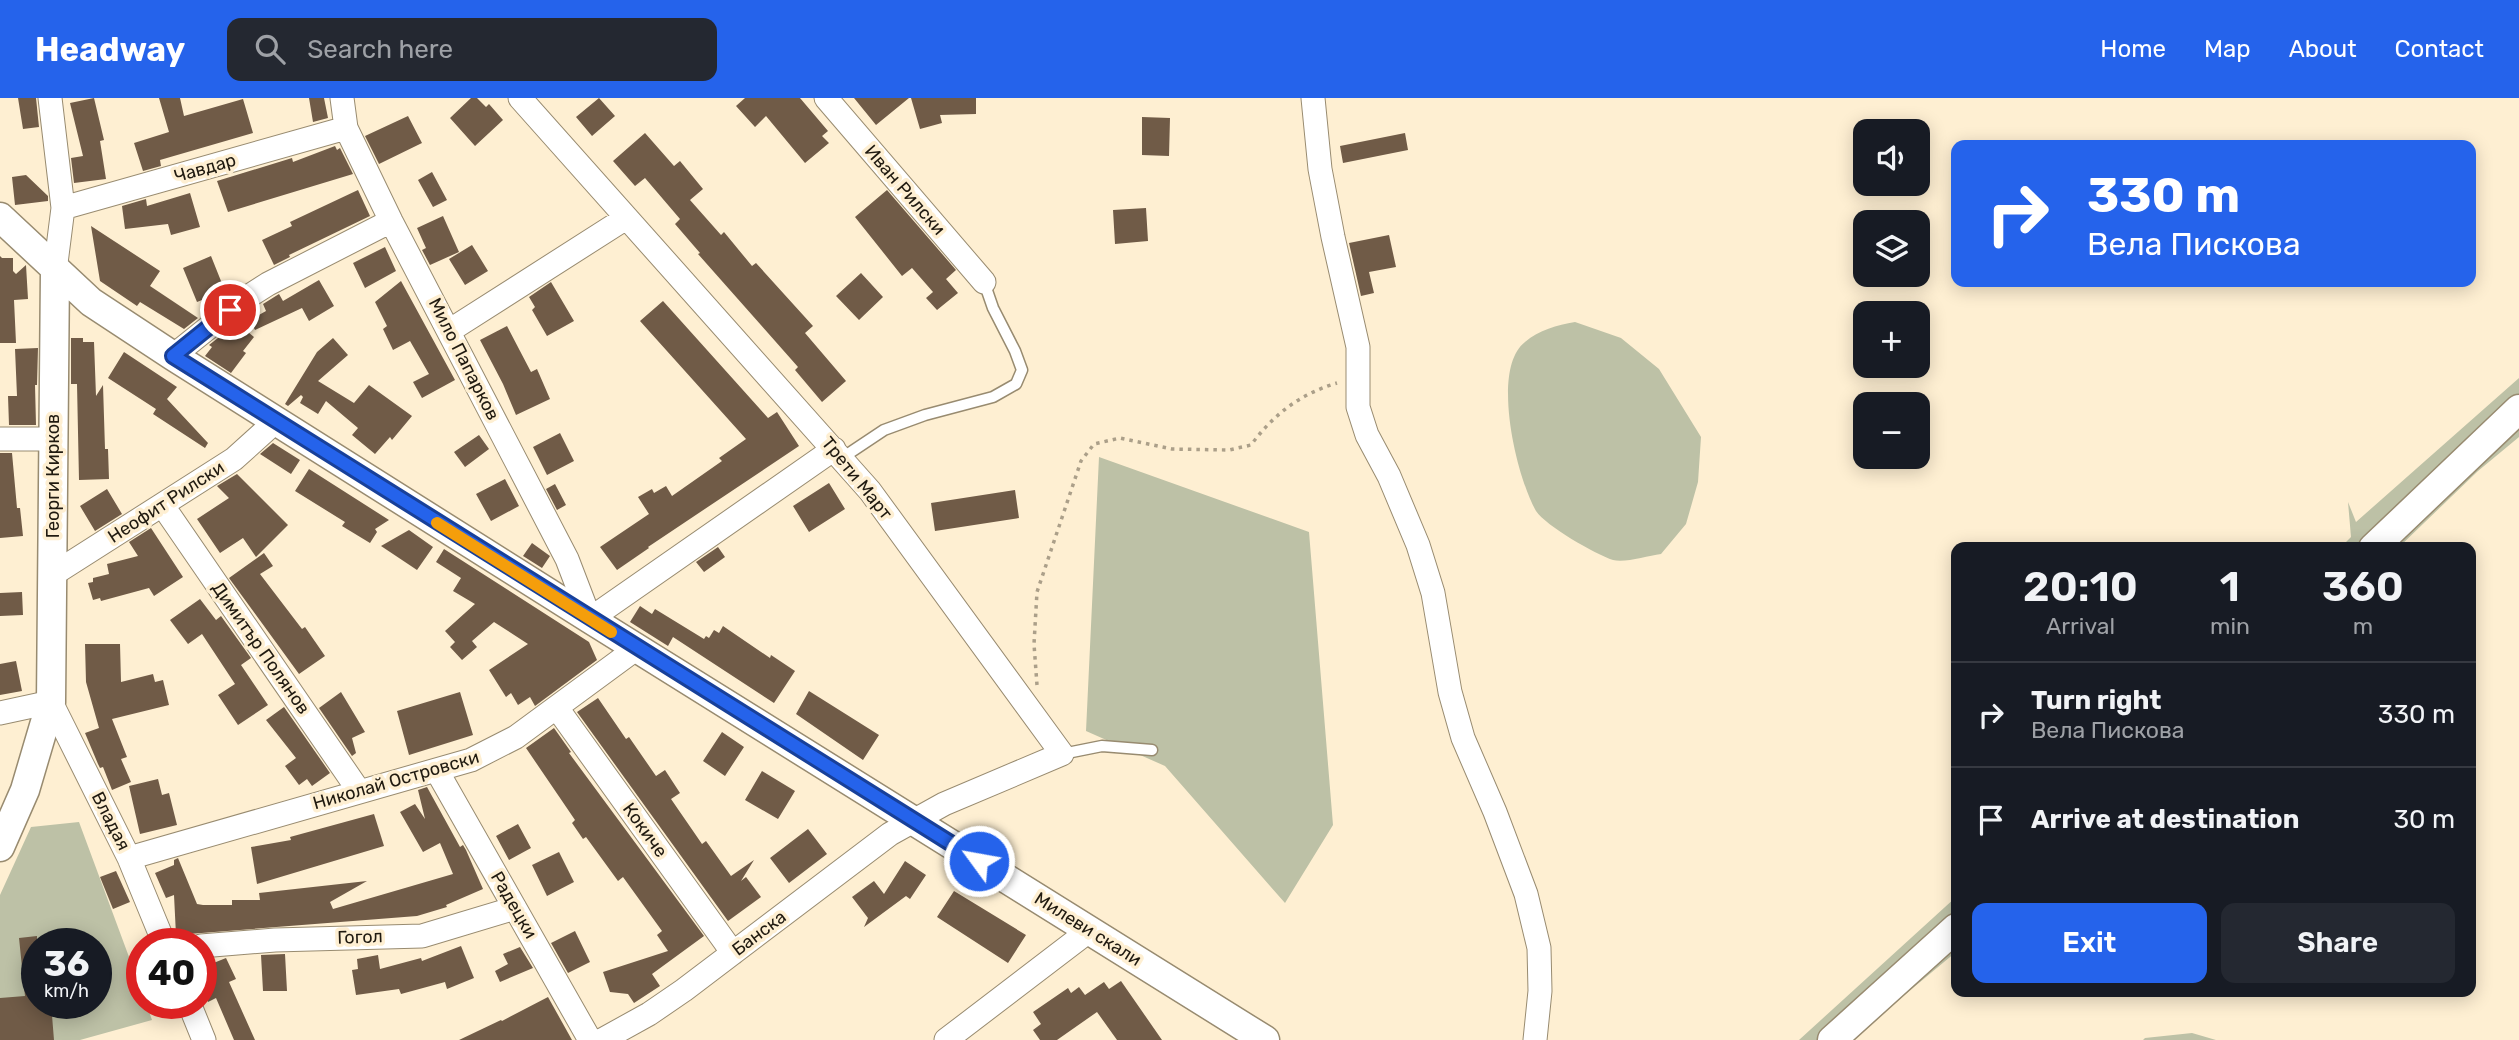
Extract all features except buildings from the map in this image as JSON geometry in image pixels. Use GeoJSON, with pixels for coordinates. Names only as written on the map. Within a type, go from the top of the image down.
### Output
{"type":"FeatureCollection","features":[{"type":"Feature","properties":{"kind":"street","name":"Георги Кирков"},"geometry":{"type":"LineString","coordinates":[[0,847],[25,790],[51,702],[55,271],[63,208],[50,98]]}},
{"type":"Feature","properties":{"kind":"street","name":"Мило Папарков"},"geometry":{"type":"LineString","coordinates":[[342,98],[346,128],[391,221],[567,559],[590,619]]}},
{"type":"Feature","properties":{"kind":"street","name":"Трети Март"},"geometry":{"type":"LineString","coordinates":[[520,98],[870,491],[1062,754]]}},
{"type":"Feature","properties":{"kind":"street","name":"Иван Рилски"},"geometry":{"type":"LineString","coordinates":[[826,98],[984,282]]}},
{"type":"Feature","properties":{"kind":"street"},"geometry":{"type":"LineString","coordinates":[[1314,98],[1320,169],[1358,347],[1358,407],[1367,435],[1389,476],[1418,545],[1433,593],[1450,692],[1463,738],[1526,894],[1539,948],[1540,991],[1535,1040]]}},
{"type":"Feature","properties":{"kind":"street","name":"Чавдар"},"geometry":{"type":"LineString","coordinates":[[63,208],[346,128]]}},
{"type":"Feature","properties":{"kind":"street","name":"Милеви скали"},"geometry":{"type":"LineString","coordinates":[[0,218],[91,302],[173,356],[1258,1038]]}},
{"type":"Feature","properties":{"kind":"street"},"geometry":{"type":"LineString","coordinates":[[449,331],[626,218]]}},
{"type":"Feature","properties":{"kind":"street"},"geometry":{"type":"LineString","coordinates":[[173,356],[243,300],[268,284],[391,221]]}},
{"type":"Feature","properties":{"kind":"street"},"geometry":{"type":"LineString","coordinates":[[2379,542],[2519,409]]}},
{"type":"Feature","properties":{"kind":"street","name":"Неофит Рилски"},"geometry":{"type":"LineString","coordinates":[[52,575],[234,459],[275,422]]}},
{"type":"Feature","properties":{"kind":"street"},"geometry":{"type":"LineString","coordinates":[[0,439],[53,439]]}},
{"type":"Feature","properties":{"kind":"street"},"geometry":{"type":"LineString","coordinates":[[590,619],[838,453]]}},
{"type":"Feature","properties":{"kind":"street","name":"Димитър Полянов"},"geometry":{"type":"LineString","coordinates":[[163,506],[359,791]]}},
{"type":"Feature","properties":{"kind":"street","name":"Николай Островски"},"geometry":{"type":"LineString","coordinates":[[129,858],[471,760],[494,750],[637,648]]}},
{"type":"Feature","properties":{"kind":"street"},"geometry":{"type":"LineString","coordinates":[[0,713],[51,702]]}},
{"type":"Feature","properties":{"kind":"street","name":"Владая"},"geometry":{"type":"LineString","coordinates":[[51,702],[129,858],[158,928]]}},
{"type":"Feature","properties":{"kind":"street","name":"Кокиче"},"geometry":{"type":"LineString","coordinates":[[556,708],[733,953]]}},
{"type":"Feature","properties":{"kind":"street"},"geometry":{"type":"LineString","coordinates":[[912,820],[1062,754]]}},
{"type":"Feature","properties":{"kind":"street","name":"Радецки"},"geometry":{"type":"LineString","coordinates":[[437,771],[590,1040]]}},
{"type":"Feature","properties":{"kind":"street","name":"Банска"},"geometry":{"type":"LineString","coordinates":[[603,1040],[649,1014],[912,820]]}},
{"type":"Feature","properties":{"kind":"street","name":"Гогол"},"geometry":{"type":"LineString","coordinates":[[217,945],[275,940],[422,936],[515,908]]}},
{"type":"Feature","properties":{"kind":"street"},"geometry":{"type":"LineString","coordinates":[[946,1040],[1090,930]]}},
{"type":"Feature","properties":{"kind":"street"},"geometry":{"type":"LineString","coordinates":[[1832,1040],[1951,933]]}},
{"type":"Feature","properties":{"kind":"street"},"geometry":{"type":"LineString","coordinates":[[195,1019],[204,1040]]}},
{"type":"Feature","properties":{"kind":"lane"},"geometry":{"type":"LineString","coordinates":[[838,453],[884,430],[925,415],[993,397],[1016,384],[1022,370],[984,282]]}},
{"type":"Feature","properties":{"kind":"lane"},"geometry":{"type":"LineString","coordinates":[[1062,754],[1102,746],[1152,750]]}},
{"type":"Feature","properties":{"kind":"path"},"geometry":{"type":"LineString","coordinates":[[1039,722],[1034,644],[1037,592],[1081,461],[1094,443],[1120,438],[1172,449],[1229,450],[1251,445],[1266,425],[1290,403],[1319,388],[1359,377]]}},
{"type":"Feature","properties":{"kind":"green space"},"geometry":{"type":"Polygon","coordinates":[[[1575,322],[1621,338],[1659,369],[1701,437],[1698,482],[1686,524],[1661,554],[1624,561],[1613,560],[1571,539],[1536,511],[1521,474],[1510,424],[1508,399],[1509,375],[1515,356],[1525,342],[1536,334],[1575,322]]]}},
{"type":"Feature","properties":{"kind":"green space"},"geometry":{"type":"Polygon","coordinates":[[[2519,378],[2519,437],[2478,471],[2404,542],[2346,542],[2351,537],[2348,502],[2356,522],[2519,378]]]}},
{"type":"Feature","properties":{"kind":"green space"},"geometry":{"type":"Polygon","coordinates":[[[1099,457],[1309,532],[1333,825],[1285,903],[1165,766],[1086,731],[1099,457]]]}},
{"type":"Feature","properties":{"kind":"green space"},"geometry":{"type":"Polygon","coordinates":[[[79,822],[126,949],[126,1019],[152,1020],[80,1040],[0,1040],[0,895],[31,827],[79,822]]]}},
{"type":"Feature","properties":{"kind":"green space"},"geometry":{"type":"Polygon","coordinates":[[[1951,902],[1951,956],[1853,1038],[1854,1040],[1799,1040],[1951,902]]]}},
{"type":"Feature","properties":{"kind":"green space"},"geometry":{"type":"Polygon","coordinates":[[[2192,1033],[2216,1040],[2143,1040],[2145,1038],[2192,1033]]]}},
{"type":"Feature","properties":{"kind":"slow traffic"},"geometry":{"type":"LineString","coordinates":[[437,523],[611,632]]}},
{"type":"Feature","properties":{"kind":"route"},"geometry":{"type":"LineString","coordinates":[[230,310],[173,356],[979,861]]}}]}
